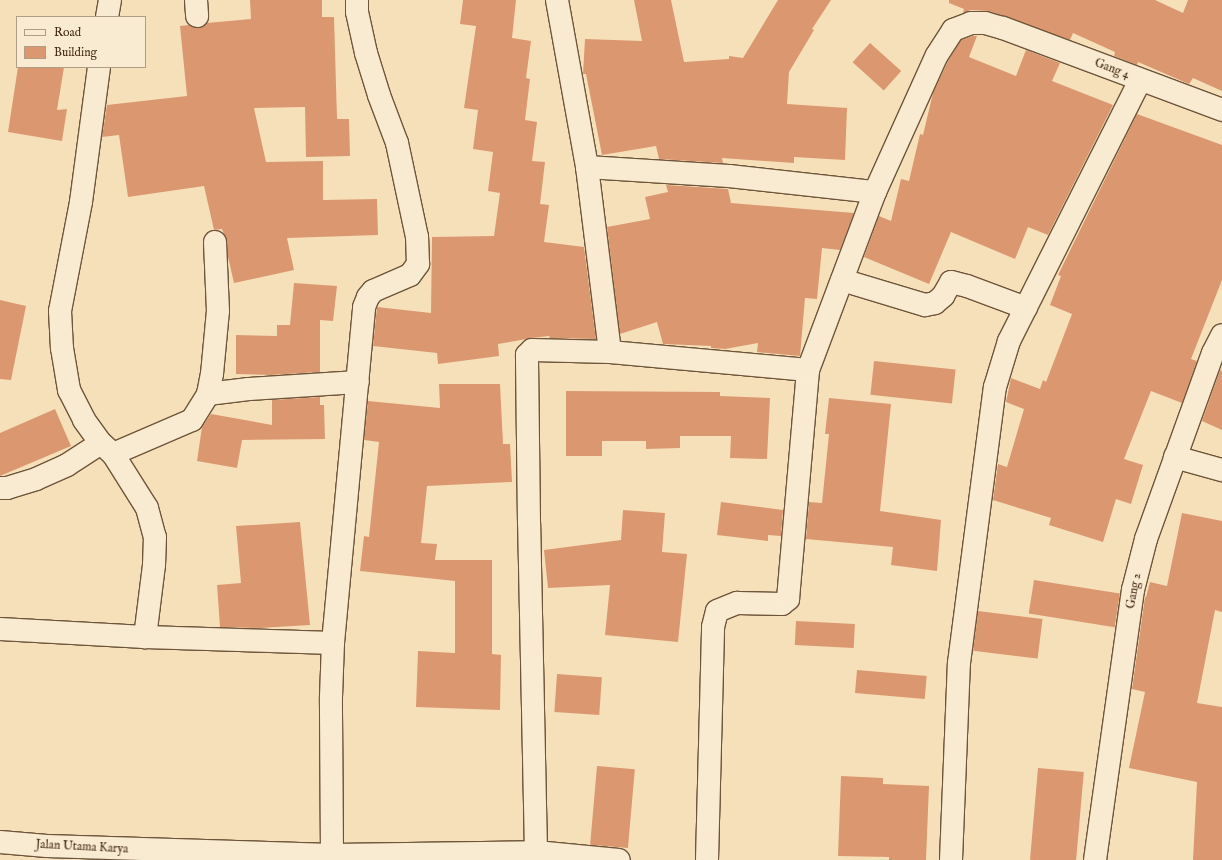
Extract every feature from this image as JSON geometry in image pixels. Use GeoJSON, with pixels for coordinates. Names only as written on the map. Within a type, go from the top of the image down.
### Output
{"type":"FeatureCollection","features":[{"type":"Feature","properties":{"kind":"street"},"geometry":{"type":"LineString","coordinates":[[107,16],[110,0]]}},
{"type":"Feature","properties":{"kind":"street"},"geometry":{"type":"LineString","coordinates":[[332,855],[331,697],[333,643],[364,307],[368,297],[373,291],[410,275],[418,264],[417,237],[397,143],[379,95],[366,53],[357,12],[357,0]]}},
{"type":"Feature","properties":{"kind":"street"},"geometry":{"type":"LineString","coordinates":[[557,0],[586,167],[610,352]]}},
{"type":"Feature","properties":{"kind":"street","name":"Gang 4"},"geometry":{"type":"LineString","coordinates":[[707,860],[713,626],[717,611],[737,603],[782,604],[788,599],[808,370],[875,192],[937,55],[953,30],[971,23],[985,23],[1003,28],[1222,110]]}},
{"type":"Feature","properties":{"kind":"street"},"geometry":{"type":"LineString","coordinates":[[100,68],[81,202],[60,311],[62,348],[69,390],[84,420],[107,448],[146,508],[155,537],[154,565],[145,637]]}},
{"type":"Feature","properties":{"kind":"street"},"geometry":{"type":"LineString","coordinates":[[951,860],[959,663],[995,387],[1009,342],[1140,80]]}},
{"type":"Feature","properties":{"kind":"street"},"geometry":{"type":"LineString","coordinates":[[586,167],[729,176],[875,192]]}},
{"type":"Feature","properties":{"kind":"street"},"geometry":{"type":"LineString","coordinates":[[0,488],[7,488],[36,479],[107,448],[192,420],[208,394],[213,368],[218,311],[215,242]]}},
{"type":"Feature","properties":{"kind":"street"},"geometry":{"type":"LineString","coordinates":[[842,280],[925,305],[935,303],[943,296],[951,282],[967,286],[1026,308]]}},
{"type":"Feature","properties":{"kind":"street","name":"Gang 2"},"geometry":{"type":"LineString","coordinates":[[1095,860],[1133,590],[1146,539],[1175,458],[1219,347]]}},
{"type":"Feature","properties":{"kind":"street"},"geometry":{"type":"LineString","coordinates":[[536,852],[527,356],[532,350],[610,352],[808,370]]}},
{"type":"Feature","properties":{"kind":"street"},"geometry":{"type":"LineString","coordinates":[[208,394],[249,389],[358,382]]}},
{"type":"Feature","properties":{"kind":"street"},"geometry":{"type":"LineString","coordinates":[[1175,458],[1222,470]]}},
{"type":"Feature","properties":{"kind":"street"},"geometry":{"type":"LineString","coordinates":[[0,629],[145,637],[333,643]]}},
{"type":"Feature","properties":{"kind":"street","name":"Jalan Utama Karya"},"geometry":{"type":"LineString","coordinates":[[0,842],[47,846],[332,855],[536,852],[620,860]]}},
{"type":"Feature","properties":{"kind":"building"},"geometry":{"type":"Polygon","coordinates":[[[250,0],[322,0],[322,17],[334,17],[337,119],[349,119],[350,156],[306,157],[305,107],[254,108],[266,162],[323,161],[323,200],[377,199],[378,235],[287,238],[294,270],[234,283],[228,257],[227,241],[222,229],[214,230],[204,186],[128,197],[119,135],[102,137],[107,105],[187,96],[180,26],[189,25],[198,28],[207,23],[251,19],[250,0]]]}},
{"type":"Feature","properties":{"kind":"building"},"geometry":{"type":"Polygon","coordinates":[[[463,0],[516,0],[512,38],[531,41],[526,78],[530,79],[525,120],[537,122],[532,161],[545,162],[540,204],[549,205],[544,242],[584,247],[596,339],[550,338],[549,336],[532,338],[498,344],[499,356],[438,364],[437,353],[373,346],[377,307],[431,313],[432,237],[494,236],[500,193],[488,191],[493,152],[473,149],[478,110],[464,108],[476,26],[460,24],[463,0]]]}},
{"type":"Feature","properties":{"kind":"building"},"geometry":{"type":"Polygon","coordinates":[[[634,0],[671,0],[684,62],[729,59],[729,56],[743,58],[778,0],[831,0],[812,29],[814,30],[789,72],[787,104],[847,108],[845,160],[794,157],[794,163],[722,158],[723,163],[659,159],[656,146],[602,155],[586,74],[583,74],[585,39],[642,41],[634,0]]]}},
{"type":"Feature","properties":{"kind":"building"},"geometry":{"type":"Polygon","coordinates":[[[949,0],[1155,0],[1183,13],[1188,0],[1222,0],[1222,91],[1193,78],[1189,84],[1138,62],[1137,65],[1114,56],[1115,52],[1073,33],[1070,40],[988,11],[971,10],[963,13],[964,9],[949,3],[949,0]]]}},
{"type":"Feature","properties":{"kind":"building"},"geometry":{"type":"Polygon","coordinates":[[[977,36],[969,57],[1016,76],[1026,50],[1060,63],[1052,81],[1113,105],[1048,235],[1028,227],[1015,259],[951,232],[929,284],[864,257],[879,216],[891,221],[901,179],[909,181],[920,134],[923,135],[933,93],[948,61],[961,40],[977,36]]]}},
{"type":"Feature","properties":{"kind":"building"},"geometry":{"type":"Polygon","coordinates":[[[870,43],[901,71],[884,90],[853,62],[870,43]]]}},
{"type":"Feature","properties":{"kind":"building"},"geometry":{"type":"Polygon","coordinates":[[[18,68],[64,68],[57,110],[67,109],[62,141],[8,132],[18,68]]]}},
{"type":"Feature","properties":{"kind":"building"},"geometry":{"type":"Polygon","coordinates":[[[1137,114],[1222,145],[1222,280],[1191,359],[1197,361],[1182,403],[1151,391],[1124,459],[1143,465],[1131,504],[1116,499],[1103,542],[1049,525],[1051,518],[993,500],[998,464],[1007,467],[1024,409],[1006,402],[1011,378],[1040,389],[1043,380],[1046,382],[1072,314],[1050,305],[1061,276],[1058,275],[1137,114]]]}},
{"type":"Feature","properties":{"kind":"building"},"geometry":{"type":"Polygon","coordinates":[[[666,185],[728,189],[731,203],[854,213],[840,250],[822,248],[817,299],[805,298],[800,356],[757,352],[758,343],[725,349],[711,348],[711,346],[663,344],[657,322],[620,334],[607,227],[650,219],[645,197],[668,192],[666,185]]]}},
{"type":"Feature","properties":{"kind":"building"},"geometry":{"type":"Polygon","coordinates":[[[294,283],[337,286],[333,321],[320,320],[320,372],[271,375],[236,374],[236,335],[277,336],[277,325],[290,325],[294,283]]]}},
{"type":"Feature","properties":{"kind":"building"},"geometry":{"type":"Polygon","coordinates":[[[0,300],[26,306],[11,380],[0,379],[0,300]]]}},
{"type":"Feature","properties":{"kind":"building"},"geometry":{"type":"Polygon","coordinates":[[[874,361],[956,370],[952,403],[870,395],[874,361]]]}},
{"type":"Feature","properties":{"kind":"building"},"geometry":{"type":"Polygon","coordinates":[[[1220,370],[1222,371],[1222,430],[1202,421],[1220,370]]]}},
{"type":"Feature","properties":{"kind":"building"},"geometry":{"type":"Polygon","coordinates":[[[439,384],[500,384],[503,444],[510,444],[512,482],[427,486],[421,543],[437,544],[435,560],[492,560],[492,654],[501,655],[500,710],[416,707],[418,651],[455,653],[455,581],[360,571],[364,536],[369,537],[379,442],[364,440],[368,401],[440,408],[439,384]]]}},
{"type":"Feature","properties":{"kind":"building"},"geometry":{"type":"Polygon","coordinates":[[[566,391],[720,392],[720,396],[770,398],[767,459],[730,458],[731,436],[680,436],[680,448],[646,449],[646,441],[602,441],[602,456],[566,456],[566,391]]]}},
{"type":"Feature","properties":{"kind":"building"},"geometry":{"type":"Polygon","coordinates":[[[320,397],[320,405],[324,405],[325,439],[242,440],[237,468],[197,461],[202,427],[211,414],[272,425],[272,400],[320,397]]]}},
{"type":"Feature","properties":{"kind":"building"},"geometry":{"type":"Polygon","coordinates":[[[829,398],[891,404],[880,511],[941,520],[937,571],[891,565],[893,547],[806,539],[809,502],[822,503],[829,434],[825,434],[829,398]]]}},
{"type":"Feature","properties":{"kind":"building"},"geometry":{"type":"Polygon","coordinates":[[[55,409],[71,446],[0,476],[0,433],[55,409]]]}},
{"type":"Feature","properties":{"kind":"building"},"geometry":{"type":"Polygon","coordinates":[[[721,502],[783,510],[781,536],[768,535],[768,541],[717,535],[721,502]]]}},
{"type":"Feature","properties":{"kind":"building"},"geometry":{"type":"Polygon","coordinates":[[[623,510],[665,513],[662,552],[687,554],[678,642],[605,635],[610,585],[548,588],[544,550],[621,540],[623,510]]]}},
{"type":"Feature","properties":{"kind":"building"},"geometry":{"type":"Polygon","coordinates":[[[1182,513],[1222,521],[1222,612],[1215,610],[1197,703],[1222,707],[1222,860],[1193,860],[1197,782],[1129,768],[1145,692],[1132,689],[1145,597],[1150,582],[1167,586],[1182,513]]]}},
{"type":"Feature","properties":{"kind":"building"},"geometry":{"type":"Polygon","coordinates":[[[300,522],[310,625],[260,628],[220,627],[217,585],[241,583],[236,526],[300,522]]]}},
{"type":"Feature","properties":{"kind":"building"},"geometry":{"type":"Polygon","coordinates":[[[1034,580],[1120,594],[1115,627],[1029,614],[1034,580]]]}},
{"type":"Feature","properties":{"kind":"building"},"geometry":{"type":"Polygon","coordinates":[[[978,611],[1043,619],[1038,659],[973,651],[978,611]]]}},
{"type":"Feature","properties":{"kind":"building"},"geometry":{"type":"Polygon","coordinates":[[[796,621],[855,624],[854,648],[795,645],[796,621]]]}},
{"type":"Feature","properties":{"kind":"building"},"geometry":{"type":"Polygon","coordinates":[[[857,670],[927,676],[925,699],[855,693],[857,670]]]}},
{"type":"Feature","properties":{"kind":"building"},"geometry":{"type":"Polygon","coordinates":[[[557,674],[602,677],[599,715],[554,712],[557,674]]]}},
{"type":"Feature","properties":{"kind":"building"},"geometry":{"type":"Polygon","coordinates":[[[597,766],[635,769],[628,848],[590,845],[597,766]]]}},
{"type":"Feature","properties":{"kind":"building"},"geometry":{"type":"Polygon","coordinates":[[[1038,768],[1084,772],[1076,860],[1030,860],[1038,768]]]}},
{"type":"Feature","properties":{"kind":"building"},"geometry":{"type":"Polygon","coordinates":[[[841,776],[883,778],[883,784],[929,786],[926,860],[889,860],[889,857],[838,856],[841,776]]]}}]}
